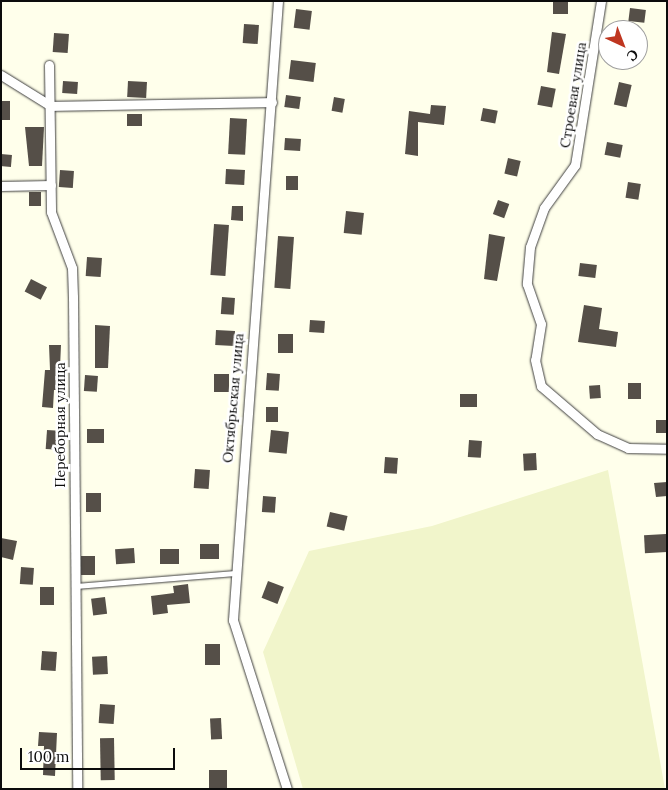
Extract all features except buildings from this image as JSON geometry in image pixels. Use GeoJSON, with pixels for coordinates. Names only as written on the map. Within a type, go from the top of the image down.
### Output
{"type":"FeatureCollection","features":[{"type":"Feature","properties":{"kind":"street","name":"Октябрьская улица"},"geometry":{"type":"LineString","coordinates":[[278,1],[272,102],[232,620],[287,789]]}},
{"type":"Feature","properties":{"kind":"street","name":"Строевая улица"},"geometry":{"type":"LineString","coordinates":[[601,1],[575,165],[544,208],[530,247],[527,284],[540,324],[536,360],[541,386],[564,408],[597,434],[619,444],[667,448]]}},
{"type":"Feature","properties":{"kind":"street","name":"Переборная улица"},"geometry":{"type":"LineString","coordinates":[[49,65],[51,212],[72,268],[77,789]]}},
{"type":"Feature","properties":{"kind":"street"},"geometry":{"type":"LineString","coordinates":[[1,75],[51,106],[272,102]]}},
{"type":"Feature","properties":{"kind":"street"},"geometry":{"type":"LineString","coordinates":[[1,186],[51,185]]}},
{"type":"Feature","properties":{"kind":"lane"},"geometry":{"type":"LineString","coordinates":[[75,586],[235,574]]}},
{"type":"Feature","properties":{"kind":"green space"},"geometry":{"type":"Polygon","coordinates":[[[608,470],[665,789],[303,789],[263,652],[309,551],[432,526],[608,470]]]}}]}
